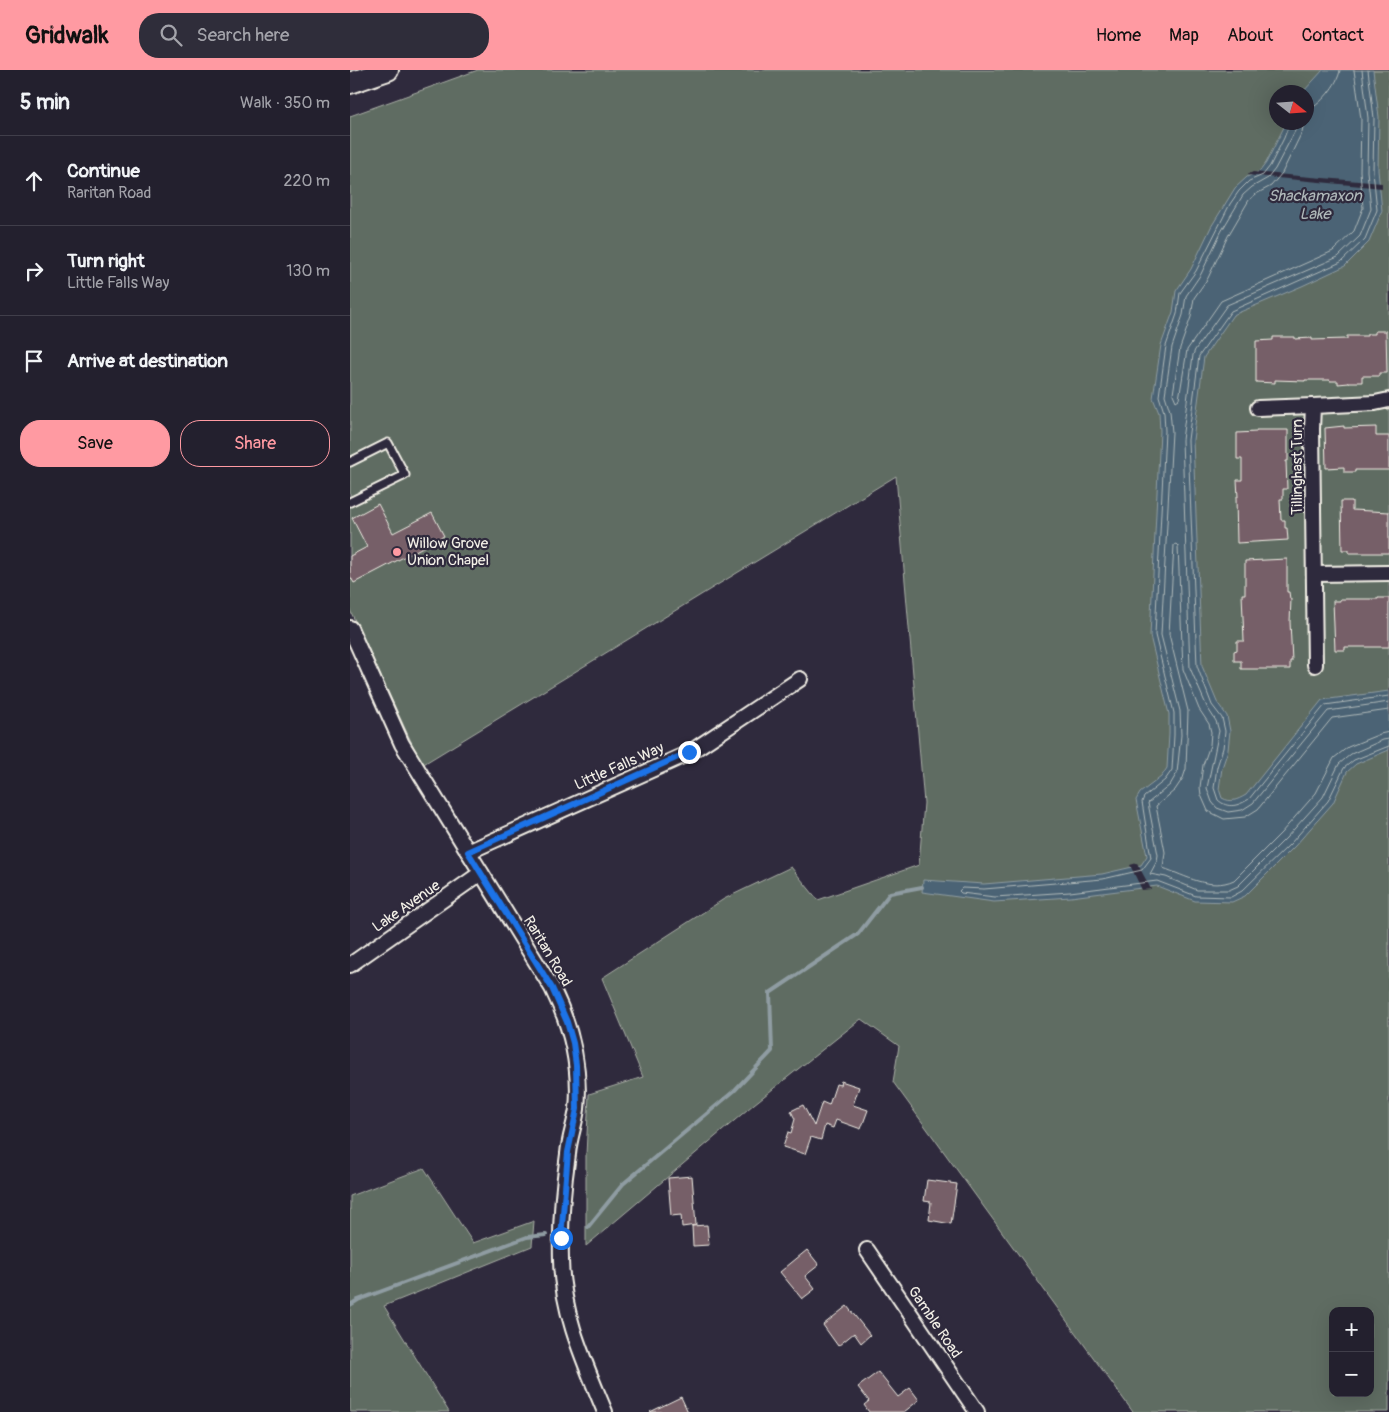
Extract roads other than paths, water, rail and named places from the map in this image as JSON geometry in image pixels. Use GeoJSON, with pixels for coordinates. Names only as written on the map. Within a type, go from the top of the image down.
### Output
{"type":"FeatureCollection","features":[{"type":"Feature","properties":{"kind":"main road"},"geometry":{"type":"LineString","coordinates":[[350,83],[388,70]]}},
{"type":"Feature","properties":{"kind":"street","name":"Tillinghast Turn"},"geometry":{"type":"LineString","coordinates":[[1315,665],[1313,406],[1375,403],[1389,400]]}},
{"type":"Feature","properties":{"kind":"street"},"geometry":{"type":"LineString","coordinates":[[1258,408],[1313,406]]}},
{"type":"Feature","properties":{"kind":"street"},"geometry":{"type":"LineString","coordinates":[[1315,574],[1389,573]]}},
{"type":"Feature","properties":{"kind":"street","name":"Raritan Road"},"geometry":{"type":"LineString","coordinates":[[350,628],[402,744],[552,988],[564,1015],[573,1043],[576,1065],[577,1109],[568,1152],[561,1238],[561,1262],[569,1319],[605,1412]]}},
{"type":"Feature","properties":{"kind":"street","name":"Little Falls Way"},"geometry":{"type":"LineString","coordinates":[[468,852],[689,752],[800,679]]}},
{"type":"Feature","properties":{"kind":"street","name":"Lake Avenue"},"geometry":{"type":"LineString","coordinates":[[350,965],[482,874]]}},
{"type":"Feature","properties":{"kind":"street","name":"Gamble Road"},"geometry":{"type":"LineString","coordinates":[[867,1250],[977,1412]]}},
{"type":"Feature","properties":{"kind":"lane"},"geometry":{"type":"LineString","coordinates":[[350,462],[388,443],[405,475],[350,502]]}},
{"type":"Feature","properties":{"kind":"water","name":"Shackamaxon Lake"},"geometry":{"type":"Polygon","coordinates":[[[1323,70],[1373,70],[1379,117],[1378,170],[1382,211],[1369,242],[1345,266],[1233,315],[1204,357],[1193,440],[1202,666],[1217,702],[1227,716],[1230,731],[1228,750],[1222,768],[1219,789],[1222,798],[1225,800],[1234,800],[1246,795],[1322,700],[1389,691],[1389,750],[1356,764],[1347,772],[1333,803],[1295,846],[1245,896],[1232,902],[1195,901],[1157,886],[1071,897],[994,902],[922,892],[923,880],[984,884],[1102,874],[1141,865],[1147,856],[1136,800],[1140,793],[1161,777],[1167,768],[1169,734],[1169,714],[1150,636],[1160,431],[1159,413],[1153,398],[1161,345],[1173,312],[1176,291],[1191,269],[1211,227],[1235,188],[1247,177],[1260,171],[1282,130],[1314,130],[1314,85],[1309,85],[1323,70]]]}},
{"type":"Feature","properties":{"kind":"waterway"},"geometry":{"type":"LineString","coordinates":[[588,1227],[623,1184],[734,1091],[772,1051],[770,993],[858,934],[890,893],[922,887]]}},
{"type":"Feature","properties":{"kind":"waterway"},"geometry":{"type":"LineString","coordinates":[[350,1305],[358,1300],[527,1237],[546,1235]]}},
{"type":"Feature","properties":{"kind":"place","name":"Willow Grove Union Chapel"},"geometry":{"type":"Point","coordinates":[397,552]}}]}
